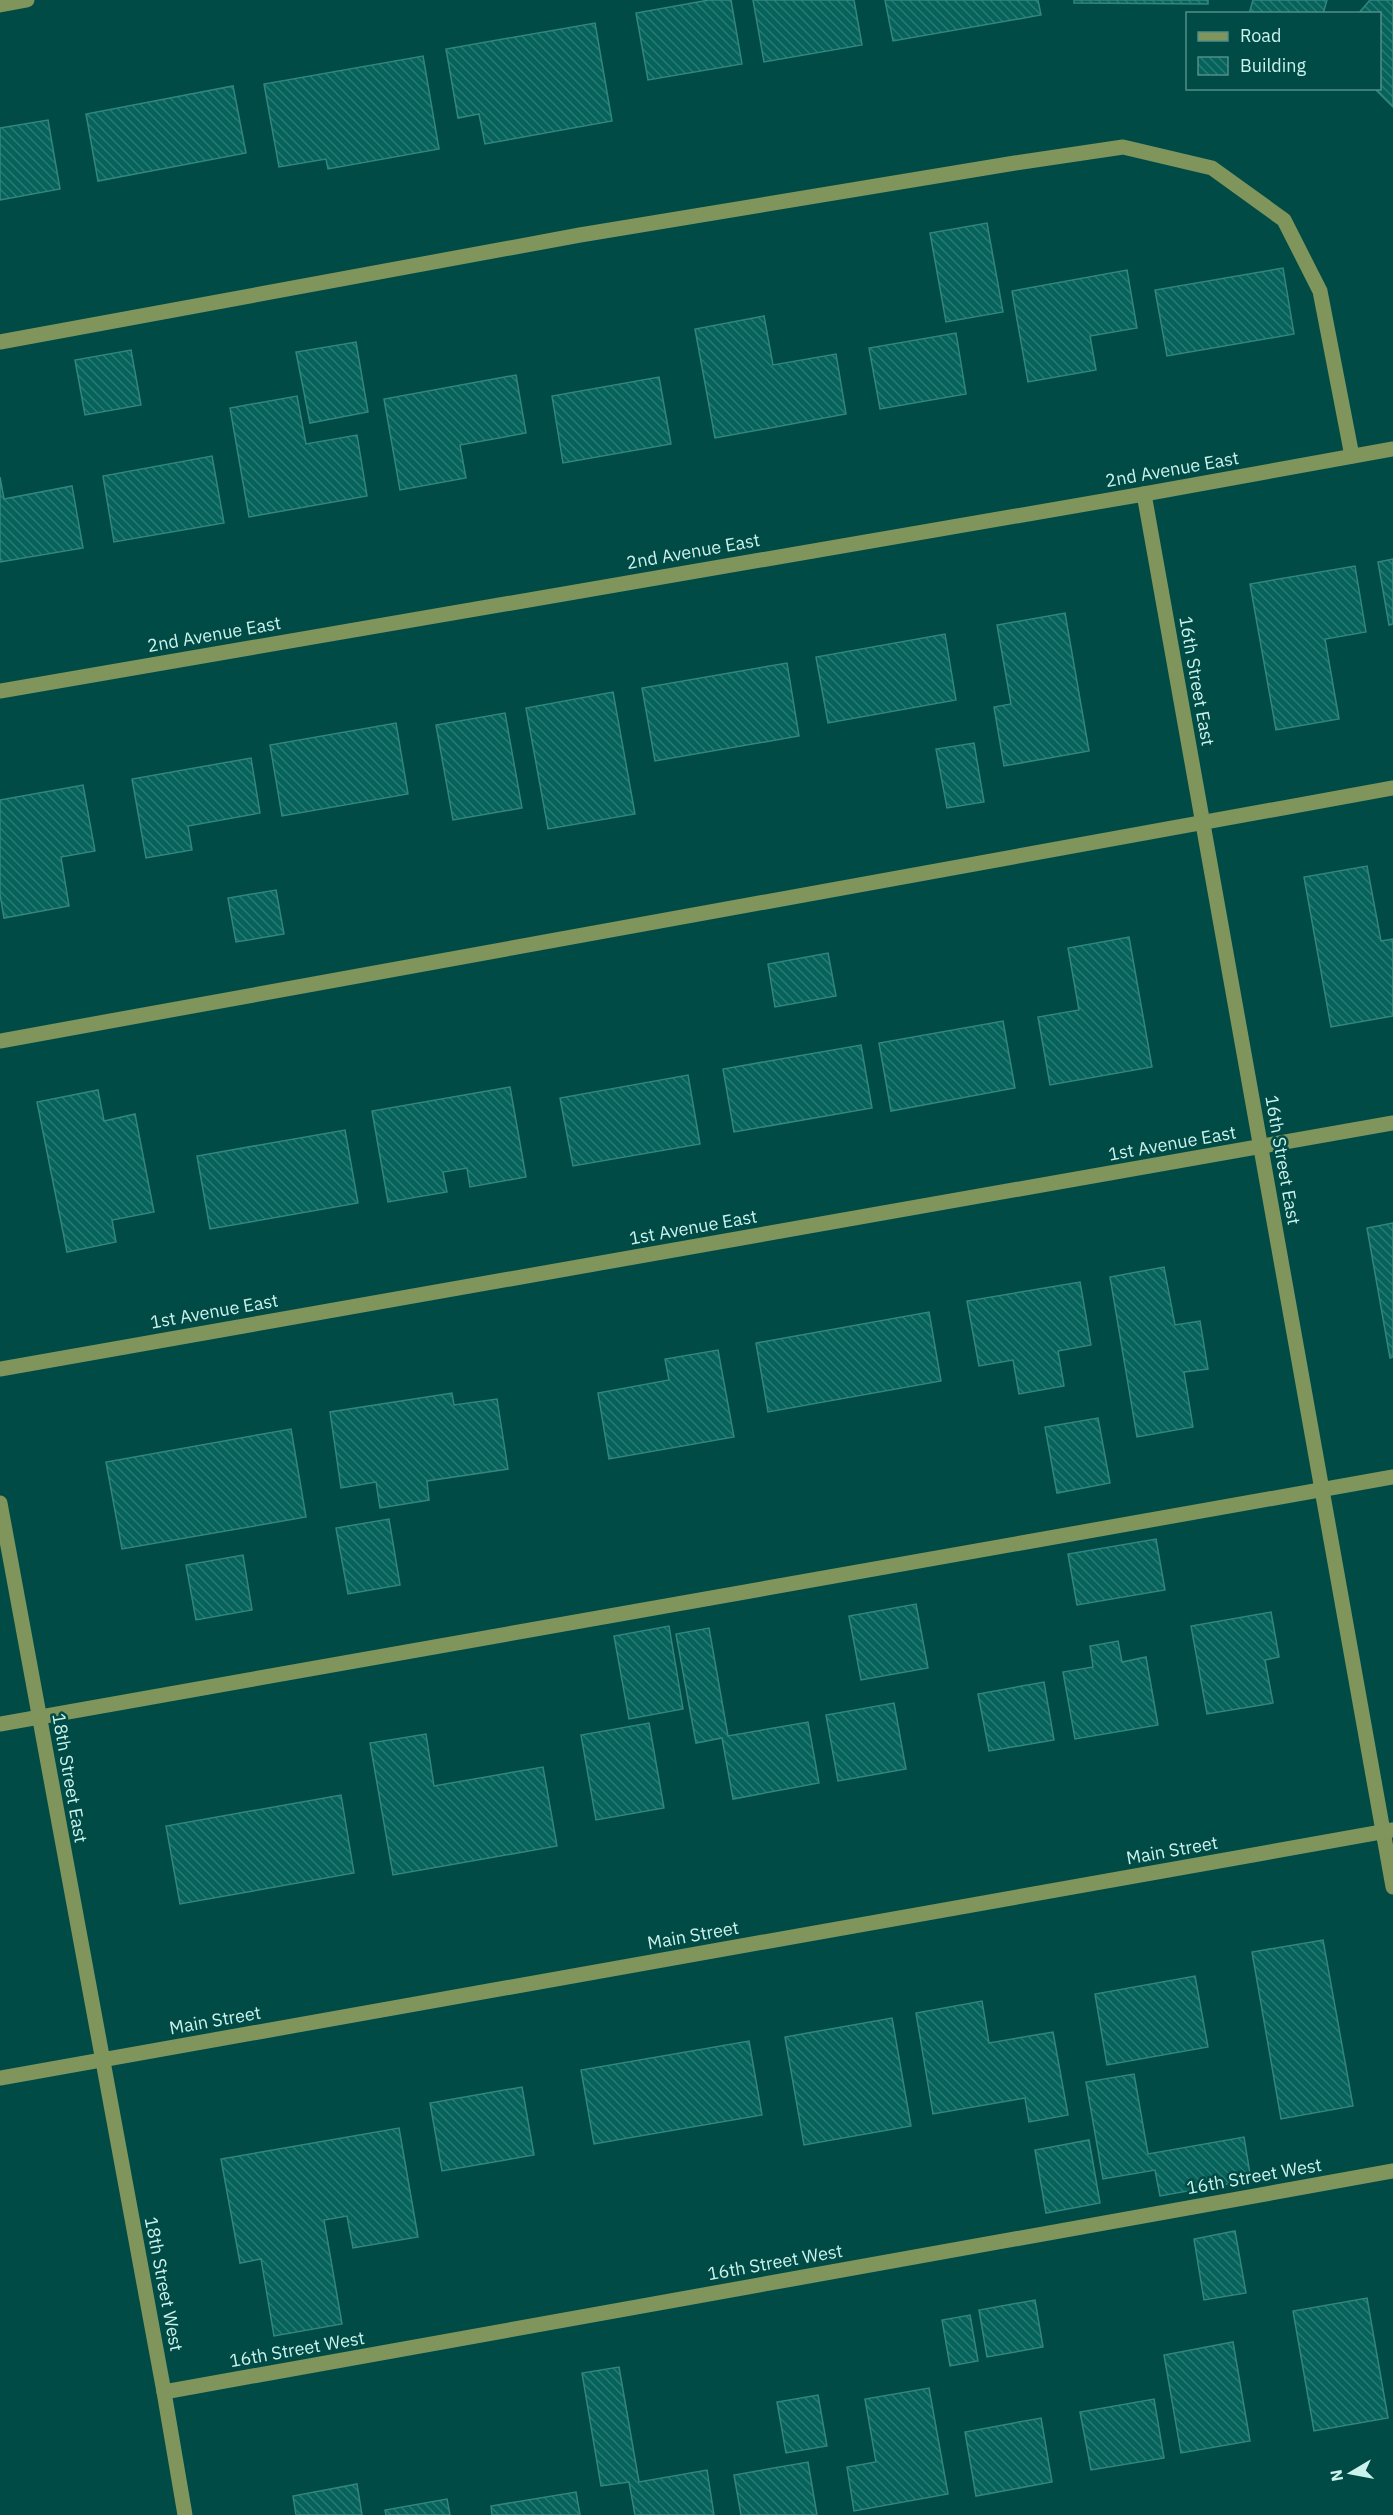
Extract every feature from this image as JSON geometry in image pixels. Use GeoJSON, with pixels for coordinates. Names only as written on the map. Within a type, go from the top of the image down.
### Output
{"type":"FeatureCollection","features":[{"type":"Feature","properties":{"kind":"street"},"geometry":{"type":"LineString","coordinates":[[0,5],[27,0]]}},
{"type":"Feature","properties":{"kind":"street"},"geometry":{"type":"LineString","coordinates":[[0,342],[580,235],[1123,147],[1212,168],[1284,220],[1320,291],[1352,456]]}},
{"type":"Feature","properties":{"kind":"street","name":"2nd Avenue East"},"geometry":{"type":"LineString","coordinates":[[0,691],[1393,449]]}},
{"type":"Feature","properties":{"kind":"street","name":"16th Street East"},"geometry":{"type":"LineString","coordinates":[[1144,494],[1322,1490],[1388,1831]]}},
{"type":"Feature","properties":{"kind":"street"},"geometry":{"type":"LineString","coordinates":[[0,1041],[1393,788]]}},
{"type":"Feature","properties":{"kind":"street","name":"1st Avenue East"},"geometry":{"type":"LineString","coordinates":[[0,1369],[1393,1123]]}},
{"type":"Feature","properties":{"kind":"street"},"geometry":{"type":"LineString","coordinates":[[0,1724],[1393,1477]]}},
{"type":"Feature","properties":{"kind":"street","name":"18th Street East"},"geometry":{"type":"LineString","coordinates":[[0,1503],[103,2060]]}},
{"type":"Feature","properties":{"kind":"street"},"geometry":{"type":"LineString","coordinates":[[1388,1831],[1393,1887]]}},
{"type":"Feature","properties":{"kind":"street","name":"Main Street"},"geometry":{"type":"LineString","coordinates":[[0,2078],[1388,1831]]}},
{"type":"Feature","properties":{"kind":"street","name":"18th Street West"},"geometry":{"type":"LineString","coordinates":[[103,2060],[185,2515]]}},
{"type":"Feature","properties":{"kind":"street","name":"16th Street West"},"geometry":{"type":"LineString","coordinates":[[164,2392],[1393,2171]]}},
{"type":"Feature","properties":{"kind":"building"},"geometry":{"type":"Polygon","coordinates":[[[709,0],[731,0],[742,64],[648,80],[636,13],[709,0]]]}},
{"type":"Feature","properties":{"kind":"building"},"geometry":{"type":"Polygon","coordinates":[[[753,0],[854,0],[862,45],[764,62],[753,0]]]}},
{"type":"Feature","properties":{"kind":"building"},"geometry":{"type":"Polygon","coordinates":[[[885,0],[1038,0],[1041,15],[893,41],[885,0]]]}},
{"type":"Feature","properties":{"kind":"building"},"geometry":{"type":"Polygon","coordinates":[[[1074,0],[1208,0],[1208,4],[1074,3],[1074,0]]]}},
{"type":"Feature","properties":{"kind":"building"},"geometry":{"type":"Polygon","coordinates":[[[1253,0],[1327,0],[1324,12],[1250,12],[1253,0]]]}},
{"type":"Feature","properties":{"kind":"building"},"geometry":{"type":"Polygon","coordinates":[[[1370,0],[1393,0],[1393,107],[1376,90],[1381,90],[1381,12],[1360,12],[1370,0]]]}},
{"type":"Feature","properties":{"kind":"building"},"geometry":{"type":"Polygon","coordinates":[[[595,23],[612,121],[485,144],[479,114],[458,118],[446,49],[595,23]]]}},
{"type":"Feature","properties":{"kind":"building"},"geometry":{"type":"Polygon","coordinates":[[[423,56],[439,149],[328,169],[326,159],[279,167],[264,84],[423,56]]]}},
{"type":"Feature","properties":{"kind":"building"},"geometry":{"type":"Polygon","coordinates":[[[233,86],[246,153],[98,181],[86,114],[233,86]]]}},
{"type":"Feature","properties":{"kind":"building"},"geometry":{"type":"Polygon","coordinates":[[[48,120],[60,189],[0,200],[0,128],[48,120]]]}},
{"type":"Feature","properties":{"kind":"building"},"geometry":{"type":"Polygon","coordinates":[[[987,223],[1003,312],[946,322],[930,233],[987,223]]]}},
{"type":"Feature","properties":{"kind":"building"},"geometry":{"type":"Polygon","coordinates":[[[1283,268],[1294,334],[1167,356],[1155,290],[1283,268]]]}},
{"type":"Feature","properties":{"kind":"building"},"geometry":{"type":"Polygon","coordinates":[[[1127,270],[1137,328],[1090,336],[1096,370],[1028,382],[1012,291],[1127,270]]]}},
{"type":"Feature","properties":{"kind":"building"},"geometry":{"type":"Polygon","coordinates":[[[764,316],[773,365],[836,354],[846,414],[715,438],[695,329],[764,316]]]}},
{"type":"Feature","properties":{"kind":"building"},"geometry":{"type":"Polygon","coordinates":[[[956,333],[966,394],[880,409],[869,348],[956,333]]]}},
{"type":"Feature","properties":{"kind":"building"},"geometry":{"type":"Polygon","coordinates":[[[356,342],[368,412],[310,423],[296,352],[356,342]]]}},
{"type":"Feature","properties":{"kind":"building"},"geometry":{"type":"Polygon","coordinates":[[[131,350],[141,405],[85,415],[75,360],[131,350]]]}},
{"type":"Feature","properties":{"kind":"building"},"geometry":{"type":"Polygon","coordinates":[[[516,375],[526,433],[460,445],[466,478],[400,490],[384,399],[516,375]]]}},
{"type":"Feature","properties":{"kind":"building"},"geometry":{"type":"Polygon","coordinates":[[[659,377],[671,444],[563,463],[552,396],[659,377]]]}},
{"type":"Feature","properties":{"kind":"building"},"geometry":{"type":"Polygon","coordinates":[[[297,396],[306,444],[357,435],[367,496],[249,517],[230,408],[297,396]]]}},
{"type":"Feature","properties":{"kind":"building"},"geometry":{"type":"Polygon","coordinates":[[[212,456],[224,523],[114,542],[103,476],[212,456]]]}},
{"type":"Feature","properties":{"kind":"building"},"geometry":{"type":"Polygon","coordinates":[[[0,477],[4,499],[72,486],[83,548],[0,562],[0,477]]]}},
{"type":"Feature","properties":{"kind":"building"},"geometry":{"type":"Polygon","coordinates":[[[1393,559],[1393,624],[1389,625],[1378,562],[1393,559]]]}},
{"type":"Feature","properties":{"kind":"building"},"geometry":{"type":"Polygon","coordinates":[[[1355,566],[1366,632],[1325,639],[1339,719],[1276,730],[1250,584],[1355,566]]]}},
{"type":"Feature","properties":{"kind":"building"},"geometry":{"type":"Polygon","coordinates":[[[1065,613],[1089,751],[1004,766],[994,707],[1011,704],[997,625],[1065,613]]]}},
{"type":"Feature","properties":{"kind":"building"},"geometry":{"type":"Polygon","coordinates":[[[945,634],[956,700],[828,723],[816,657],[945,634]]]}},
{"type":"Feature","properties":{"kind":"building"},"geometry":{"type":"Polygon","coordinates":[[[787,663],[799,736],[655,761],[642,688],[787,663]]]}},
{"type":"Feature","properties":{"kind":"building"},"geometry":{"type":"Polygon","coordinates":[[[613,692],[635,814],[548,829],[526,708],[613,692]]]}},
{"type":"Feature","properties":{"kind":"building"},"geometry":{"type":"Polygon","coordinates":[[[505,713],[522,808],[453,820],[436,725],[505,713]]]}},
{"type":"Feature","properties":{"kind":"building"},"geometry":{"type":"Polygon","coordinates":[[[396,723],[408,794],[282,816],[270,745],[396,723]]]}},
{"type":"Feature","properties":{"kind":"building"},"geometry":{"type":"Polygon","coordinates":[[[974,743],[984,802],[947,808],[936,749],[974,743]]]}},
{"type":"Feature","properties":{"kind":"building"},"geometry":{"type":"Polygon","coordinates":[[[251,758],[260,813],[188,826],[192,850],[146,858],[132,779],[251,758]]]}},
{"type":"Feature","properties":{"kind":"building"},"geometry":{"type":"Polygon","coordinates":[[[83,785],[95,851],[61,857],[69,906],[4,918],[0,894],[0,800],[83,785]]]}},
{"type":"Feature","properties":{"kind":"building"},"geometry":{"type":"Polygon","coordinates":[[[1367,866],[1381,941],[1393,939],[1393,1016],[1331,1027],[1304,877],[1367,866]]]}},
{"type":"Feature","properties":{"kind":"building"},"geometry":{"type":"Polygon","coordinates":[[[276,890],[284,934],[236,942],[228,898],[276,890]]]}},
{"type":"Feature","properties":{"kind":"building"},"geometry":{"type":"Polygon","coordinates":[[[1129,937],[1152,1067],[1050,1085],[1038,1017],[1079,1010],[1068,948],[1129,937]]]}},
{"type":"Feature","properties":{"kind":"building"},"geometry":{"type":"Polygon","coordinates":[[[828,953],[836,996],[775,1007],[768,964],[828,953]]]}},
{"type":"Feature","properties":{"kind":"building"},"geometry":{"type":"Polygon","coordinates":[[[1003,1021],[1015,1088],[891,1111],[879,1043],[1003,1021]]]}},
{"type":"Feature","properties":{"kind":"building"},"geometry":{"type":"Polygon","coordinates":[[[861,1045],[872,1108],[734,1132],[723,1069],[861,1045]]]}},
{"type":"Feature","properties":{"kind":"building"},"geometry":{"type":"Polygon","coordinates":[[[688,1075],[700,1144],[573,1166],[560,1098],[688,1075]]]}},
{"type":"Feature","properties":{"kind":"building"},"geometry":{"type":"Polygon","coordinates":[[[510,1087],[526,1177],[470,1187],[467,1168],[443,1172],[447,1192],[388,1202],[372,1111],[510,1087]]]}},
{"type":"Feature","properties":{"kind":"building"},"geometry":{"type":"Polygon","coordinates":[[[98,1090],[104,1121],[135,1114],[154,1212],[112,1220],[116,1242],[67,1252],[37,1102],[98,1090]]]}},
{"type":"Feature","properties":{"kind":"building"},"geometry":{"type":"Polygon","coordinates":[[[345,1130],[358,1203],[210,1229],[197,1156],[345,1130]]]}},
{"type":"Feature","properties":{"kind":"building"},"geometry":{"type":"Polygon","coordinates":[[[1393,1223],[1393,1357],[1390,1358],[1367,1228],[1393,1223]]]}},
{"type":"Feature","properties":{"kind":"building"},"geometry":{"type":"Polygon","coordinates":[[[1164,1267],[1175,1325],[1200,1321],[1208,1369],[1184,1372],[1193,1427],[1137,1437],[1110,1277],[1164,1267]]]}},
{"type":"Feature","properties":{"kind":"building"},"geometry":{"type":"Polygon","coordinates":[[[1080,1282],[1091,1345],[1058,1351],[1064,1386],[1019,1394],[1013,1360],[979,1366],[967,1301],[1080,1282]]]}},
{"type":"Feature","properties":{"kind":"building"},"geometry":{"type":"Polygon","coordinates":[[[929,1312],[941,1381],[768,1412],[756,1343],[929,1312]]]}},
{"type":"Feature","properties":{"kind":"building"},"geometry":{"type":"Polygon","coordinates":[[[718,1350],[734,1437],[609,1459],[598,1393],[669,1380],[665,1359],[718,1350]]]}},
{"type":"Feature","properties":{"kind":"building"},"geometry":{"type":"Polygon","coordinates":[[[452,1393],[454,1405],[497,1399],[508,1469],[427,1481],[429,1500],[380,1508],[376,1482],[341,1488],[330,1412],[452,1393]]]}},
{"type":"Feature","properties":{"kind":"building"},"geometry":{"type":"Polygon","coordinates":[[[1098,1418],[1110,1483],[1057,1493],[1045,1427],[1098,1418]]]}},
{"type":"Feature","properties":{"kind":"building"},"geometry":{"type":"Polygon","coordinates":[[[291,1429],[306,1517],[122,1549],[106,1462],[291,1429]]]}},
{"type":"Feature","properties":{"kind":"building"},"geometry":{"type":"Polygon","coordinates":[[[389,1519],[400,1585],[348,1594],[336,1528],[389,1519]]]}},
{"type":"Feature","properties":{"kind":"building"},"geometry":{"type":"Polygon","coordinates":[[[1156,1539],[1165,1590],[1077,1605],[1068,1554],[1156,1539]]]}},
{"type":"Feature","properties":{"kind":"building"},"geometry":{"type":"Polygon","coordinates":[[[243,1555],[252,1610],[196,1620],[186,1565],[243,1555]]]}},
{"type":"Feature","properties":{"kind":"building"},"geometry":{"type":"Polygon","coordinates":[[[916,1604],[928,1668],[861,1680],[849,1616],[916,1604]]]}},
{"type":"Feature","properties":{"kind":"building"},"geometry":{"type":"Polygon","coordinates":[[[1271,1612],[1279,1657],[1265,1660],[1273,1703],[1207,1714],[1191,1626],[1271,1612]]]}},
{"type":"Feature","properties":{"kind":"building"},"geometry":{"type":"Polygon","coordinates":[[[669,1626],[683,1709],[629,1719],[614,1636],[669,1626]]]}},
{"type":"Feature","properties":{"kind":"building"},"geometry":{"type":"Polygon","coordinates":[[[709,1628],[728,1736],[808,1722],[819,1783],[733,1799],[722,1738],[696,1743],[676,1634],[709,1628]]]}},
{"type":"Feature","properties":{"kind":"building"},"geometry":{"type":"Polygon","coordinates":[[[1118,1641],[1122,1662],[1146,1657],[1158,1725],[1075,1739],[1063,1672],[1093,1667],[1090,1646],[1118,1641]]]}},
{"type":"Feature","properties":{"kind":"building"},"geometry":{"type":"Polygon","coordinates":[[[1044,1682],[1054,1740],[989,1751],[978,1694],[1044,1682]]]}},
{"type":"Feature","properties":{"kind":"building"},"geometry":{"type":"Polygon","coordinates":[[[894,1703],[906,1769],[838,1781],[826,1715],[894,1703]]]}},
{"type":"Feature","properties":{"kind":"building"},"geometry":{"type":"Polygon","coordinates":[[[649,1723],[664,1808],[596,1820],[581,1735],[649,1723]]]}},
{"type":"Feature","properties":{"kind":"building"},"geometry":{"type":"Polygon","coordinates":[[[426,1734],[434,1786],[543,1767],[557,1846],[393,1875],[370,1743],[426,1734]]]}},
{"type":"Feature","properties":{"kind":"building"},"geometry":{"type":"Polygon","coordinates":[[[341,1795],[354,1873],[180,1904],[166,1826],[341,1795]]]}},
{"type":"Feature","properties":{"kind":"building"},"geometry":{"type":"Polygon","coordinates":[[[1323,1940],[1353,2106],[1281,2119],[1252,1952],[1323,1940]]]}},
{"type":"Feature","properties":{"kind":"building"},"geometry":{"type":"Polygon","coordinates":[[[1195,1976],[1208,2047],[1107,2065],[1095,1994],[1195,1976]]]}},
{"type":"Feature","properties":{"kind":"building"},"geometry":{"type":"Polygon","coordinates":[[[982,2001],[989,2043],[1053,2032],[1068,2115],[1029,2122],[1025,2098],[933,2114],[916,2013],[982,2001]]]}},
{"type":"Feature","properties":{"kind":"building"},"geometry":{"type":"Polygon","coordinates":[[[892,2018],[911,2126],[804,2145],[785,2037],[892,2018]]]}},
{"type":"Feature","properties":{"kind":"building"},"geometry":{"type":"Polygon","coordinates":[[[749,2041],[762,2115],[594,2144],[581,2070],[749,2041]]]}},
{"type":"Feature","properties":{"kind":"building"},"geometry":{"type":"Polygon","coordinates":[[[1134,2074],[1148,2154],[1244,2137],[1251,2180],[1160,2196],[1155,2170],[1103,2179],[1086,2082],[1134,2074]]]}},
{"type":"Feature","properties":{"kind":"building"},"geometry":{"type":"Polygon","coordinates":[[[522,2087],[534,2155],[442,2171],[430,2103],[522,2087]]]}},
{"type":"Feature","properties":{"kind":"building"},"geometry":{"type":"Polygon","coordinates":[[[399,2128],[418,2237],[353,2248],[347,2216],[324,2220],[342,2324],[274,2336],[261,2259],[240,2263],[221,2159],[399,2128]]]}},
{"type":"Feature","properties":{"kind":"building"},"geometry":{"type":"Polygon","coordinates":[[[1089,2140],[1100,2203],[1046,2213],[1035,2150],[1089,2140]]]}},
{"type":"Feature","properties":{"kind":"building"},"geometry":{"type":"Polygon","coordinates":[[[1235,2231],[1246,2293],[1204,2300],[1194,2239],[1235,2231]]]}},
{"type":"Feature","properties":{"kind":"building"},"geometry":{"type":"Polygon","coordinates":[[[1367,2298],[1388,2418],[1314,2431],[1293,2311],[1367,2298]]]}},
{"type":"Feature","properties":{"kind":"building"},"geometry":{"type":"Polygon","coordinates":[[[1035,2300],[1043,2347],[987,2357],[979,2310],[1035,2300]]]}},
{"type":"Feature","properties":{"kind":"building"},"geometry":{"type":"Polygon","coordinates":[[[970,2315],[978,2361],[950,2366],[942,2320],[970,2315]]]}},
{"type":"Feature","properties":{"kind":"building"},"geometry":{"type":"Polygon","coordinates":[[[1233,2342],[1250,2441],[1181,2453],[1164,2355],[1233,2342]]]}},
{"type":"Feature","properties":{"kind":"building"},"geometry":{"type":"Polygon","coordinates":[[[619,2367],[639,2482],[707,2470],[714,2515],[635,2515],[629,2482],[601,2486],[582,2373],[619,2367]]]}},
{"type":"Feature","properties":{"kind":"building"},"geometry":{"type":"Polygon","coordinates":[[[929,2388],[948,2494],[854,2511],[847,2467],[876,2462],[865,2399],[929,2388]]]}},
{"type":"Feature","properties":{"kind":"building"},"geometry":{"type":"Polygon","coordinates":[[[818,2395],[827,2446],[786,2453],[777,2402],[818,2395]]]}},
{"type":"Feature","properties":{"kind":"building"},"geometry":{"type":"Polygon","coordinates":[[[1154,2399],[1164,2458],[1091,2470],[1080,2412],[1154,2399]]]}},
{"type":"Feature","properties":{"kind":"building"},"geometry":{"type":"Polygon","coordinates":[[[1041,2418],[1052,2482],[976,2496],[965,2432],[1041,2418]]]}},
{"type":"Feature","properties":{"kind":"building"},"geometry":{"type":"Polygon","coordinates":[[[808,2462],[817,2515],[741,2515],[734,2475],[808,2462]]]}},
{"type":"Feature","properties":{"kind":"building"},"geometry":{"type":"Polygon","coordinates":[[[357,2484],[362,2515],[296,2515],[293,2496],[357,2484]]]}},
{"type":"Feature","properties":{"kind":"building"},"geometry":{"type":"Polygon","coordinates":[[[576,2492],[580,2515],[492,2515],[491,2506],[576,2492]]]}},
{"type":"Feature","properties":{"kind":"building"},"geometry":{"type":"Polygon","coordinates":[[[447,2499],[450,2515],[386,2515],[385,2510],[447,2499]]]}}]}
